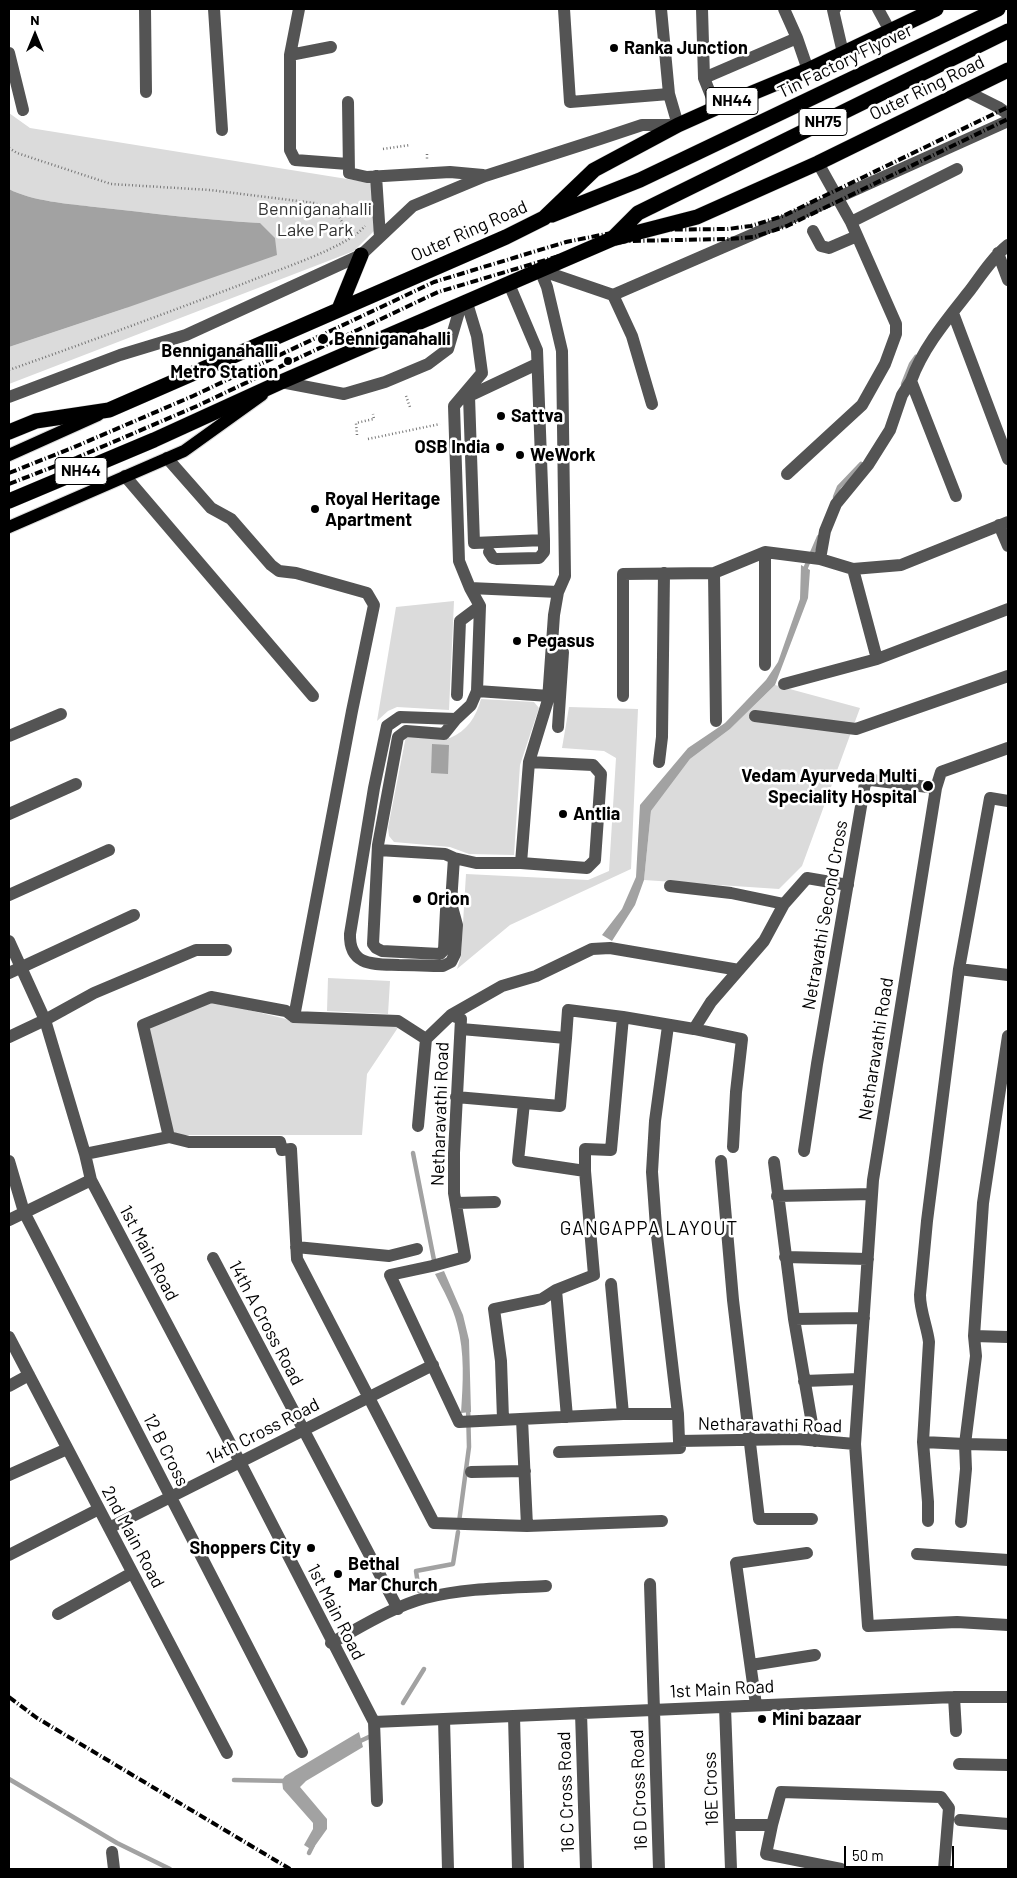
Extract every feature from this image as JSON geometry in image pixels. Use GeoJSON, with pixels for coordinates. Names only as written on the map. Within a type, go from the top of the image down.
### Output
{"type":"FeatureCollection","features":[{"type":"Feature","properties":{"kind":"highway","name":"Outer Ring Road"},"geometry":{"type":"LineString","coordinates":[[109,410],[339,308],[506,237],[544,218],[594,170],[716,108],[808,70],[936,9]]}},
{"type":"Feature","properties":{"kind":"highway","name":"Tin Factory Flyover"},"geometry":{"type":"LineString","coordinates":[[544,218],[640,180],[998,9]]}},
{"type":"Feature","properties":{"kind":"highway","name":"NH75"},"geometry":{"type":"LineString","coordinates":[[612,239],[638,213],[1008,31]]}},
{"type":"Feature","properties":{"kind":"highway","name":"Outer Ring Road"},"geometry":{"type":"LineString","coordinates":[[281,382],[612,239],[697,217],[818,163],[1008,70]]}},
{"type":"Feature","properties":{"kind":"highway"},"geometry":{"type":"LineString","coordinates":[[339,308],[361,255]]}},
{"type":"Feature","properties":{"kind":"highway","name":"NH44"},"geometry":{"type":"LineString","coordinates":[[9,501],[154,440],[281,382]]}},
{"type":"Feature","properties":{"kind":"highway","name":"NH44"},"geometry":{"type":"LineString","coordinates":[[9,432],[36,421],[109,410]]}},
{"type":"Feature","properties":{"kind":"main road"},"geometry":{"type":"LineString","coordinates":[[9,527],[184,451],[281,382]]}},
{"type":"Feature","properties":{"kind":"main road"},"geometry":{"type":"LineString","coordinates":[[9,455],[109,410]]}},
{"type":"Feature","properties":{"kind":"street"},"geometry":{"type":"LineString","coordinates":[[145,9],[146,92]]}},
{"type":"Feature","properties":{"kind":"street"},"geometry":{"type":"LineString","coordinates":[[214,9],[222,130]]}},
{"type":"Feature","properties":{"kind":"street"},"geometry":{"type":"LineString","coordinates":[[299,9],[290,56],[290,150],[295,160],[348,164]]}},
{"type":"Feature","properties":{"kind":"street"},"geometry":{"type":"LineString","coordinates":[[564,9],[570,102],[669,94]]}},
{"type":"Feature","properties":{"kind":"street"},"geometry":{"type":"LineString","coordinates":[[9,397],[120,355],[186,334],[361,255],[413,206],[485,176],[642,124],[678,126],[669,94],[661,9]]}},
{"type":"Feature","properties":{"kind":"street"},"geometry":{"type":"LineString","coordinates":[[702,9],[704,78],[716,108]]}},
{"type":"Feature","properties":{"kind":"street"},"geometry":{"type":"LineString","coordinates":[[784,9],[808,70]]}},
{"type":"Feature","properties":{"kind":"street"},"geometry":{"type":"LineString","coordinates":[[836,9],[832,10],[843,53]]}},
{"type":"Feature","properties":{"kind":"street"},"geometry":{"type":"LineString","coordinates":[[878,9],[890,31]]}},
{"type":"Feature","properties":{"kind":"street"},"geometry":{"type":"LineString","coordinates":[[704,78],[797,38]]}},
{"type":"Feature","properties":{"kind":"street"},"geometry":{"type":"LineString","coordinates":[[290,56],[331,47]]}},
{"type":"Feature","properties":{"kind":"street"},"geometry":{"type":"LineString","coordinates":[[9,53],[23,110]]}},
{"type":"Feature","properties":{"kind":"street"},"geometry":{"type":"LineString","coordinates":[[964,90],[1008,114]]}},
{"type":"Feature","properties":{"kind":"street"},"geometry":{"type":"LineString","coordinates":[[348,102],[349,173],[364,177],[450,172],[485,176]]}},
{"type":"Feature","properties":{"kind":"street"},"geometry":{"type":"LineString","coordinates":[[540,270],[612,295],[839,197],[1008,121]]}},
{"type":"Feature","properties":{"kind":"street"},"geometry":{"type":"LineString","coordinates":[[787,474],[862,404],[885,364],[896,334],[896,324],[851,222],[839,197],[818,163]]}},
{"type":"Feature","properties":{"kind":"street"},"geometry":{"type":"LineString","coordinates":[[851,222],[957,170]]}},
{"type":"Feature","properties":{"kind":"street"},"geometry":{"type":"LineString","coordinates":[[376,176],[380,237]]}},
{"type":"Feature","properties":{"kind":"street"},"geometry":{"type":"LineString","coordinates":[[812,232],[821,246],[829,248],[857,236]]}},
{"type":"Feature","properties":{"kind":"street"},"geometry":{"type":"LineString","coordinates":[[818,558],[825,531],[836,504],[868,465],[890,430],[902,395],[924,354],[998,253],[1008,245]]}},
{"type":"Feature","properties":{"kind":"street"},"geometry":{"type":"LineString","coordinates":[[998,253],[1008,280]]}},
{"type":"Feature","properties":{"kind":"street"},"geometry":{"type":"LineString","coordinates":[[521,864],[529,762],[549,696],[558,592],[565,576],[562,351],[540,270]]}},
{"type":"Feature","properties":{"kind":"street"},"geometry":{"type":"LineString","coordinates":[[489,552],[493,558],[497,559],[539,558],[544,552],[537,350],[509,284]]}},
{"type":"Feature","properties":{"kind":"street"},"geometry":{"type":"LineString","coordinates":[[612,295],[632,336],[652,404]]}},
{"type":"Feature","properties":{"kind":"street"},"geometry":{"type":"LineString","coordinates":[[281,382],[344,394],[385,382],[428,364],[448,349],[464,304]]}},
{"type":"Feature","properties":{"kind":"street"},"geometry":{"type":"LineString","coordinates":[[451,903],[446,910],[444,950],[440,954],[379,950],[372,940],[378,850],[398,737],[406,731],[444,734],[471,705],[477,691],[480,606],[459,561],[454,406],[482,373],[477,336],[464,304]]}},
{"type":"Feature","properties":{"kind":"street"},"geometry":{"type":"LineString","coordinates":[[953,313],[1008,458]]}},
{"type":"Feature","properties":{"kind":"street"},"geometry":{"type":"LineString","coordinates":[[538,364],[468,396],[474,543],[544,540]]}},
{"type":"Feature","properties":{"kind":"street"},"geometry":{"type":"LineString","coordinates":[[911,381],[956,496]]}},
{"type":"Feature","properties":{"kind":"street"},"geometry":{"type":"LineString","coordinates":[[167,458],[211,508],[231,519],[271,565],[279,571],[296,573],[367,593],[374,605],[294,1017]]}},
{"type":"Feature","properties":{"kind":"street"},"geometry":{"type":"LineString","coordinates":[[125,476],[313,696]]}},
{"type":"Feature","properties":{"kind":"street"},"geometry":{"type":"LineString","coordinates":[[623,696],[623,574],[714,574],[765,552],[818,558],[853,569],[901,565],[1004,524],[1008,546]]}},
{"type":"Feature","properties":{"kind":"street"},"geometry":{"type":"LineString","coordinates":[[765,552],[765,665]]}},
{"type":"Feature","properties":{"kind":"street"},"geometry":{"type":"LineString","coordinates":[[853,569],[877,658]]}},
{"type":"Feature","properties":{"kind":"street"},"geometry":{"type":"LineString","coordinates":[[659,762],[662,737],[664,574]]}},
{"type":"Feature","properties":{"kind":"street"},"geometry":{"type":"LineString","coordinates":[[714,574],[716,721]]}},
{"type":"Feature","properties":{"kind":"street"},"geometry":{"type":"LineString","coordinates":[[470,588],[558,592]]}},
{"type":"Feature","properties":{"kind":"street"},"geometry":{"type":"LineString","coordinates":[[457,695],[460,621],[480,606]]}},
{"type":"Feature","properties":{"kind":"street"},"geometry":{"type":"LineString","coordinates":[[784,684],[877,658],[1008,609]]}},
{"type":"Feature","properties":{"kind":"street"},"geometry":{"type":"LineString","coordinates":[[553,640],[563,652],[558,727]]}},
{"type":"Feature","properties":{"kind":"street"},"geometry":{"type":"LineString","coordinates":[[755,716],[856,729],[1008,676]]}},
{"type":"Feature","properties":{"kind":"street"},"geometry":{"type":"LineString","coordinates":[[477,691],[549,696]]}},
{"type":"Feature","properties":{"kind":"street"},"geometry":{"type":"LineString","coordinates":[[9,736],[61,714]]}},
{"type":"Feature","properties":{"kind":"street"},"geometry":{"type":"LineString","coordinates":[[454,858],[451,903],[457,925],[454,958],[448,965],[372,964],[362,960],[353,952],[350,934],[374,788],[387,726],[400,717],[456,719]]}},
{"type":"Feature","properties":{"kind":"street","name":"Netharavathi Road"},"geometry":{"type":"LineString","coordinates":[[461,1029],[454,1153],[456,1203],[464,1257],[432,1266],[390,1274],[459,1422],[623,1414],[678,1414],[679,1440],[750,1441],[797,1439],[855,1444],[872,1194],[936,788],[941,772],[1008,748]]}},
{"type":"Feature","properties":{"kind":"street"},"geometry":{"type":"LineString","coordinates":[[378,850],[445,854],[476,863],[587,868],[595,860],[601,774],[592,765],[529,762]]}},
{"type":"Feature","properties":{"kind":"street","name":"Netravathi Second Cross"},"geometry":{"type":"LineString","coordinates":[[804,1151],[865,783],[871,780],[936,788]]}},
{"type":"Feature","properties":{"kind":"street"},"geometry":{"type":"LineString","coordinates":[[9,814],[76,784]]}},
{"type":"Feature","properties":{"kind":"street"},"geometry":{"type":"LineString","coordinates":[[928,1522],[923,1442],[929,1342],[928,1331],[920,1307],[927,1221],[959,969],[990,798],[1008,801]]}},
{"type":"Feature","properties":{"kind":"street"},"geometry":{"type":"LineString","coordinates":[[9,895],[109,850]]}},
{"type":"Feature","properties":{"kind":"street"},"geometry":{"type":"LineString","coordinates":[[694,1030],[711,1002],[764,941],[784,904],[807,878],[848,885]]}},
{"type":"Feature","properties":{"kind":"street"},"geometry":{"type":"LineString","coordinates":[[670,886],[731,893],[784,904]]}},
{"type":"Feature","properties":{"kind":"street"},"geometry":{"type":"LineString","coordinates":[[14,970],[134,914]]}},
{"type":"Feature","properties":{"kind":"street","name":"1st Main Road"},"geometry":{"type":"LineString","coordinates":[[9,941],[14,970],[46,1020],[86,1154],[91,1180],[240,1462],[374,1722],[954,1696],[1008,1698]]}},
{"type":"Feature","properties":{"kind":"street"},"geometry":{"type":"LineString","coordinates":[[418,1126],[426,1040],[451,1015],[502,986],[536,976],[592,949],[610,948],[739,970]]}},
{"type":"Feature","properties":{"kind":"street"},"geometry":{"type":"LineString","coordinates":[[9,1037],[46,1020],[94,993],[196,950],[226,950]]}},
{"type":"Feature","properties":{"kind":"street"},"geometry":{"type":"LineString","coordinates":[[959,969],[1008,975]]}},
{"type":"Feature","properties":{"kind":"street"},"geometry":{"type":"LineString","coordinates":[[169,1137],[143,1025],[211,997],[286,1011],[294,1017],[398,1022],[426,1040]]}},
{"type":"Feature","properties":{"kind":"street"},"geometry":{"type":"LineString","coordinates":[[456,1097],[560,1106],[568,1010],[623,1017],[742,1039],[736,1092],[733,1147]]}},
{"type":"Feature","properties":{"kind":"street"},"geometry":{"type":"LineString","coordinates":[[451,1015],[461,1019],[461,1029],[566,1038]]}},
{"type":"Feature","properties":{"kind":"street"},"geometry":{"type":"LineString","coordinates":[[503,1419],[501,1361],[494,1309],[542,1299],[556,1290],[594,1274],[585,1172],[585,1149],[611,1150],[623,1017]]}},
{"type":"Feature","properties":{"kind":"street"},"geometry":{"type":"LineString","coordinates":[[668,1026],[655,1121],[652,1172],[656,1227],[678,1414]]}},
{"type":"Feature","properties":{"kind":"street"},"geometry":{"type":"LineString","coordinates":[[960,1522],[966,1469],[965,1444],[976,1356],[974,1336],[983,1203],[1008,1036]]}},
{"type":"Feature","properties":{"kind":"street"},"geometry":{"type":"LineString","coordinates":[[524,1103],[518,1161],[585,1172]]}},
{"type":"Feature","properties":{"kind":"street"},"geometry":{"type":"LineString","coordinates":[[86,1154],[169,1137],[189,1142],[280,1142],[282,1150],[291,1149],[297,1253],[434,1523],[528,1526],[662,1521]]}},
{"type":"Feature","properties":{"kind":"street"},"geometry":{"type":"LineString","coordinates":[[720,1160],[733,1300],[759,1519],[812,1519]]}},
{"type":"Feature","properties":{"kind":"street","name":"12 B Cross"},"geometry":{"type":"LineString","coordinates":[[9,1161],[24,1212],[302,1752]]}},
{"type":"Feature","properties":{"kind":"street"},"geometry":{"type":"LineString","coordinates":[[774,1162],[794,1319],[815,1440]]}},
{"type":"Feature","properties":{"kind":"street"},"geometry":{"type":"LineString","coordinates":[[9,1220],[91,1180]]}},
{"type":"Feature","properties":{"kind":"street"},"geometry":{"type":"LineString","coordinates":[[777,1196],[872,1194]]}},
{"type":"Feature","properties":{"kind":"street"},"geometry":{"type":"LineString","coordinates":[[456,1203],[495,1202]]}},
{"type":"Feature","properties":{"kind":"street"},"geometry":{"type":"LineString","coordinates":[[297,1253],[389,1256],[417,1250]]}},
{"type":"Feature","properties":{"kind":"street"},"geometry":{"type":"LineString","coordinates":[[785,1256],[868,1260]]}},
{"type":"Feature","properties":{"kind":"street","name":"14th A Cross Road"},"geometry":{"type":"LineString","coordinates":[[212,1258],[398,1608]]}},
{"type":"Feature","properties":{"kind":"street"},"geometry":{"type":"LineString","coordinates":[[611,1284],[623,1414]]}},
{"type":"Feature","properties":{"kind":"street"},"geometry":{"type":"LineString","coordinates":[[556,1290],[567,1417]]}},
{"type":"Feature","properties":{"kind":"street"},"geometry":{"type":"LineString","coordinates":[[794,1319],[864,1318]]}},
{"type":"Feature","properties":{"kind":"street"},"geometry":{"type":"LineString","coordinates":[[974,1336],[1008,1337]]}},
{"type":"Feature","properties":{"kind":"street","name":"2nd Main Road"},"geometry":{"type":"LineString","coordinates":[[9,1337],[227,1753]]}},
{"type":"Feature","properties":{"kind":"street","name":"14th Cross Road"},"geometry":{"type":"LineString","coordinates":[[109,1528],[433,1365]]}},
{"type":"Feature","properties":{"kind":"street"},"geometry":{"type":"LineString","coordinates":[[9,1386],[29,1375]]}},
{"type":"Feature","properties":{"kind":"street"},"geometry":{"type":"LineString","coordinates":[[804,1381],[860,1378]]}},
{"type":"Feature","properties":{"kind":"street"},"geometry":{"type":"LineString","coordinates":[[522,1419],[528,1526]]}},
{"type":"Feature","properties":{"kind":"street"},"geometry":{"type":"LineString","coordinates":[[559,1452],[680,1448],[679,1440]]}},
{"type":"Feature","properties":{"kind":"street"},"geometry":{"type":"LineString","coordinates":[[923,1442],[1008,1445]]}},
{"type":"Feature","properties":{"kind":"street"},"geometry":{"type":"LineString","coordinates":[[855,1444],[868,1626],[956,1622],[1008,1625]]}},
{"type":"Feature","properties":{"kind":"street"},"geometry":{"type":"LineString","coordinates":[[9,1475],[67,1449]]}},
{"type":"Feature","properties":{"kind":"street"},"geometry":{"type":"LineString","coordinates":[[471,1472],[525,1471]]}},
{"type":"Feature","properties":{"kind":"street"},"geometry":{"type":"LineString","coordinates":[[9,1555],[99,1509]]}},
{"type":"Feature","properties":{"kind":"street"},"geometry":{"type":"LineString","coordinates":[[756,1705],[736,1563],[807,1553]]}},
{"type":"Feature","properties":{"kind":"street"},"geometry":{"type":"LineString","coordinates":[[917,1554],[1008,1560]]}},
{"type":"Feature","properties":{"kind":"street"},"geometry":{"type":"LineString","coordinates":[[58,1614],[132,1573]]}},
{"type":"Feature","properties":{"kind":"street","name":"16 D Cross Road"},"geometry":{"type":"LineString","coordinates":[[650,1584],[659,1869]]}},
{"type":"Feature","properties":{"kind":"street"},"geometry":{"type":"LineString","coordinates":[[332,1643],[398,1608],[424,1598],[480,1589],[546,1586]]}},
{"type":"Feature","properties":{"kind":"street"},"geometry":{"type":"LineString","coordinates":[[751,1665],[815,1655]]}},
{"type":"Feature","properties":{"kind":"street"},"geometry":{"type":"LineString","coordinates":[[954,1696],[956,1731]]}},
{"type":"Feature","properties":{"kind":"street","name":"16E Cross"},"geometry":{"type":"LineString","coordinates":[[725,1707],[731,1869]]}},
{"type":"Feature","properties":{"kind":"street","name":"16 C Cross Road"},"geometry":{"type":"LineString","coordinates":[[581,1713],[586,1869]]}},
{"type":"Feature","properties":{"kind":"street"},"geometry":{"type":"LineString","coordinates":[[514,1716],[518,1869]]}},
{"type":"Feature","properties":{"kind":"street"},"geometry":{"type":"LineString","coordinates":[[444,1719],[448,1869]]}},
{"type":"Feature","properties":{"kind":"street"},"geometry":{"type":"LineString","coordinates":[[374,1722],[377,1801]]}},
{"type":"Feature","properties":{"kind":"street"},"geometry":{"type":"LineString","coordinates":[[959,1764],[1008,1765]]}},
{"type":"Feature","properties":{"kind":"street"},"geometry":{"type":"LineString","coordinates":[[841,1869],[766,1854],[781,1792],[942,1797],[949,1808],[944,1869]]}},
{"type":"Feature","properties":{"kind":"street"},"geometry":{"type":"LineString","coordinates":[[960,1820],[1008,1824]]}},
{"type":"Feature","properties":{"kind":"street"},"geometry":{"type":"LineString","coordinates":[[730,1825],[772,1825]]}},
{"type":"Feature","properties":{"kind":"street"},"geometry":{"type":"LineString","coordinates":[[112,1852],[114,1869]]}},
{"type":"Feature","properties":{"kind":"path"},"geometry":{"type":"LineString","coordinates":[[383,149],[410,145]]}},
{"type":"Feature","properties":{"kind":"path"},"geometry":{"type":"LineString","coordinates":[[9,148],[17,153],[111,184],[210,190],[314,203],[336,211],[351,238]]}},
{"type":"Feature","properties":{"kind":"path"},"geometry":{"type":"LineString","coordinates":[[9,370],[100,338],[308,258],[351,238],[365,227],[364,220]]}},
{"type":"Feature","properties":{"kind":"path"},"geometry":{"type":"LineString","coordinates":[[406,396],[410,408]]}},
{"type":"Feature","properties":{"kind":"path"},"geometry":{"type":"LineString","coordinates":[[353,436],[358,434],[356,422],[374,419],[373,414]]}},
{"type":"Feature","properties":{"kind":"path"},"geometry":{"type":"LineString","coordinates":[[368,439],[440,424]]}},
{"type":"Feature","properties":{"kind":"green space","name":"Benniganahalli Lake Park"},"geometry":{"type":"Polygon","coordinates":[[[9,113],[30,128],[372,183],[374,231],[354,251],[9,384],[9,347],[126,308],[260,223],[74,205],[18,193],[9,189],[9,113]]]}},
{"type":"Feature","properties":{"kind":"green space"},"geometry":{"type":"Polygon","coordinates":[[[454,601],[449,710],[397,707],[388,711],[377,721],[396,607],[454,601]]]}},
{"type":"Feature","properties":{"kind":"green space"},"geometry":{"type":"Polygon","coordinates":[[[775,685],[860,708],[802,866],[779,889],[644,880],[651,811],[690,759],[730,729],[775,685]]]}},
{"type":"Feature","properties":{"kind":"green space"},"geometry":{"type":"Polygon","coordinates":[[[481,699],[534,702],[539,708],[520,765],[514,855],[469,854],[450,847],[394,842],[389,836],[388,828],[406,736],[450,738],[470,723],[481,699]]]}},
{"type":"Feature","properties":{"kind":"green space"},"geometry":{"type":"Polygon","coordinates":[[[569,707],[638,709],[631,869],[510,925],[457,969],[461,956],[466,874],[588,880],[609,871],[616,758],[604,751],[562,748],[569,707]]]}},
{"type":"Feature","properties":{"kind":"green space"},"geometry":{"type":"Polygon","coordinates":[[[328,978],[390,981],[388,1014],[327,1011],[328,978]]]}},
{"type":"Feature","properties":{"kind":"green space"},"geometry":{"type":"Polygon","coordinates":[[[212,1001],[290,1020],[399,1026],[367,1074],[362,1135],[176,1135],[171,1126],[149,1027],[212,1001]]]}},
{"type":"Feature","properties":{"kind":"shaded area"},"geometry":{"type":"Polygon","coordinates":[[[9,189],[39,199],[63,203],[260,223],[275,238],[277,255],[9,347],[9,189]]]}},
{"type":"Feature","properties":{"kind":"shaded area"},"geometry":{"type":"Polygon","coordinates":[[[801,565],[810,570],[808,598],[775,685],[730,729],[690,759],[651,811],[644,880],[635,905],[612,941],[602,935],[622,909],[636,877],[640,805],[688,748],[725,723],[766,680],[778,662],[800,599],[801,565]]]}},
{"type":"Feature","properties":{"kind":"shaded area"},"geometry":{"type":"Polygon","coordinates":[[[432,744],[449,745],[448,774],[431,773],[432,744]]]}},
{"type":"Feature","properties":{"kind":"shaded area"},"geometry":{"type":"Polygon","coordinates":[[[444,1271],[463,1315],[469,1340],[471,1412],[461,1413],[463,1368],[460,1335],[453,1311],[435,1274],[444,1271]]]}},
{"type":"Feature","properties":{"kind":"shaded area"},"geometry":{"type":"Polygon","coordinates":[[[359,1732],[363,1747],[306,1781],[300,1787],[327,1819],[327,1829],[312,1850],[304,1845],[313,1829],[313,1823],[283,1789],[282,1780],[285,1776],[359,1732]]]}},
{"type":"Feature","properties":{"kind":"waterway"},"geometry":{"type":"LineString","coordinates":[[903,384],[916,357]]}},
{"type":"Feature","properties":{"kind":"waterway"},"geometry":{"type":"LineString","coordinates":[[835,497],[839,487],[861,464]]}},
{"type":"Feature","properties":{"kind":"waterway"},"geometry":{"type":"LineString","coordinates":[[805,574],[806,567],[819,537]]}},
{"type":"Feature","properties":{"kind":"waterway"},"geometry":{"type":"LineString","coordinates":[[413,1153],[434,1260]]}},
{"type":"Feature","properties":{"kind":"waterway"},"geometry":{"type":"LineString","coordinates":[[459,1522],[469,1447],[468,1406]]}},
{"type":"Feature","properties":{"kind":"waterway"},"geometry":{"type":"LineString","coordinates":[[419,1591],[416,1571],[453,1564],[458,1532]]}},
{"type":"Feature","properties":{"kind":"waterway"},"geometry":{"type":"LineString","coordinates":[[403,1703],[424,1669]]}},
{"type":"Feature","properties":{"kind":"waterway"},"geometry":{"type":"LineString","coordinates":[[356,1743],[371,1736]]}},
{"type":"Feature","properties":{"kind":"waterway"},"geometry":{"type":"LineString","coordinates":[[9,1779],[117,1843],[170,1869]]}},
{"type":"Feature","properties":{"kind":"waterway"},"geometry":{"type":"LineString","coordinates":[[234,1780],[287,1781]]}},
{"type":"Feature","properties":{"kind":"waterway"},"geometry":{"type":"LineString","coordinates":[[309,1853],[313,1845]]}},
{"type":"Feature","properties":{"kind":"railway"},"geometry":{"type":"LineString","coordinates":[[9,473],[193,396],[434,282],[566,242],[626,230],[728,229],[751,226],[783,216],[1008,107]]}},
{"type":"Feature","properties":{"kind":"railway"},"geometry":{"type":"LineString","coordinates":[[9,484],[76,458],[197,406],[438,292],[569,253],[627,241],[754,237],[787,226],[1008,119]]}},
{"type":"Feature","properties":{"kind":"railway"},"geometry":{"type":"LineString","coordinates":[[9,1697],[37,1718],[290,1869]]}},
{"type":"Feature","properties":{"kind":"place","name":"Ranka Junction"},"geometry":{"type":"Point","coordinates":[614,48]}},
{"type":"Feature","properties":{"kind":"place","name":"Benniganahalli"},"geometry":{"type":"Point","coordinates":[323,339]}},
{"type":"Feature","properties":{"kind":"place","name":"Benniganahalli Metro Station"},"geometry":{"type":"Point","coordinates":[288,361]}},
{"type":"Feature","properties":{"kind":"place","name":"Sattva"},"geometry":{"type":"Point","coordinates":[501,416]}},
{"type":"Feature","properties":{"kind":"place","name":"OSB India"},"geometry":{"type":"Point","coordinates":[500,447]}},
{"type":"Feature","properties":{"kind":"place","name":"WeWork"},"geometry":{"type":"Point","coordinates":[520,455]}},
{"type":"Feature","properties":{"kind":"place","name":"Royal Heritage Apartment"},"geometry":{"type":"Point","coordinates":[315,509]}},
{"type":"Feature","properties":{"kind":"place","name":"Pegasus"},"geometry":{"type":"Point","coordinates":[517,641]}},
{"type":"Feature","properties":{"kind":"place","name":"Vedam Ayurveda Multi Speciality Hospital"},"geometry":{"type":"Point","coordinates":[928,786]}},
{"type":"Feature","properties":{"kind":"place","name":"Antlia"},"geometry":{"type":"Point","coordinates":[563,814]}},
{"type":"Feature","properties":{"kind":"place","name":"Orion"},"geometry":{"type":"Point","coordinates":[417,899]}},
{"type":"Feature","properties":{"kind":"place","name":"Shoppers City"},"geometry":{"type":"Point","coordinates":[311,1548]}},
{"type":"Feature","properties":{"kind":"place","name":"Bethal Mar Church"},"geometry":{"type":"Point","coordinates":[338,1574]}},
{"type":"Feature","properties":{"kind":"place","name":"Mini bazaar"},"geometry":{"type":"Point","coordinates":[762,1719]}},
{"type":"Feature","properties":{"kind":"district","name":"GANGAPPA LAYOUT"},"geometry":{"type":"Point","coordinates":[649,1229]}}]}
